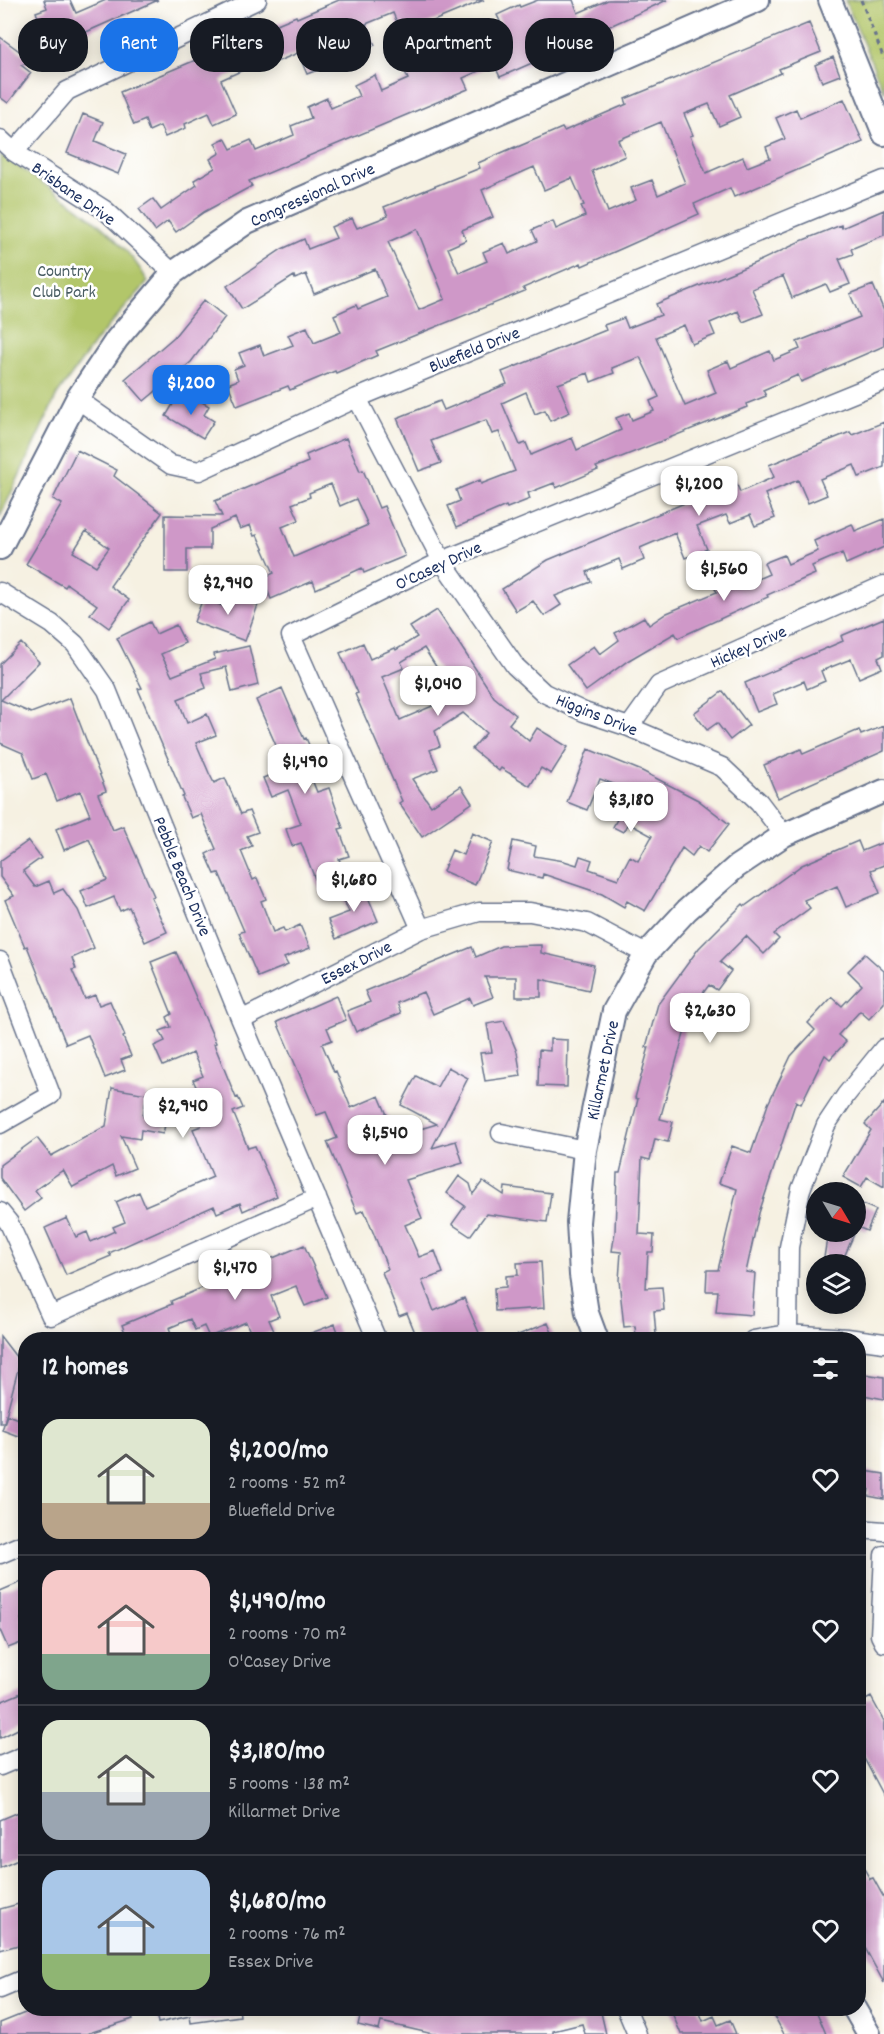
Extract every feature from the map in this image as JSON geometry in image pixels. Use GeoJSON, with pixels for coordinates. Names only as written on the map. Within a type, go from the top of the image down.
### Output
{"type":"FeatureCollection","features":[{"type":"Feature","properties":{"kind":"street"},"geometry":{"type":"LineString","coordinates":[[14,152],[67,91],[232,5],[257,0]]}},
{"type":"Feature","properties":{"kind":"street","name":"Congressional Drive"},"geometry":{"type":"LineString","coordinates":[[0,548],[77,399],[117,339],[173,273],[247,222],[758,0]]}},
{"type":"Feature","properties":{"kind":"street"},"geometry":{"type":"LineString","coordinates":[[830,0],[884,134]]}},
{"type":"Feature","properties":{"kind":"street","name":"Brisbane Drive"},"geometry":{"type":"LineString","coordinates":[[0,139],[14,152],[105,210],[173,273]]}},
{"type":"Feature","properties":{"kind":"street","name":"Bluefield Drive"},"geometry":{"type":"LineString","coordinates":[[77,399],[171,465],[199,471],[357,398],[884,180]]}},
{"type":"Feature","properties":{"kind":"street","name":"O'Casey Drive"},"geometry":{"type":"LineString","coordinates":[[421,929],[291,636],[442,561],[884,381]]}},
{"type":"Feature","properties":{"kind":"street","name":"Higgins Drive"},"geometry":{"type":"LineString","coordinates":[[357,398],[442,561],[515,666],[544,693],[554,698],[722,767],[759,802],[784,835]]}},
{"type":"Feature","properties":{"kind":"street","name":"Hickey Drive"},"geometry":{"type":"LineString","coordinates":[[629,727],[659,685],[884,585]]}},
{"type":"Feature","properties":{"kind":"street","name":"Pebble Beach Drive"},"geometry":{"type":"LineString","coordinates":[[0,592],[52,624],[75,645],[107,690],[241,1020],[374,1332]]}},
{"type":"Feature","properties":{"kind":"street","name":"Killarmet Drive"},"geometry":{"type":"LineString","coordinates":[[594,1332],[587,1313],[580,1275],[578,1222],[585,1150],[614,1011],[646,954],[687,910],[728,874],[784,835],[884,791]]}},
{"type":"Feature","properties":{"kind":"street","name":"Essex Drive"},"geometry":{"type":"LineString","coordinates":[[241,1020],[421,929],[479,912],[530,912],[587,922],[646,954]]}},
{"type":"Feature","properties":{"kind":"street"},"geometry":{"type":"LineString","coordinates":[[0,961],[51,1095],[0,1124]]}},
{"type":"Feature","properties":{"kind":"street"},"geometry":{"type":"LineString","coordinates":[[788,1332],[789,1247],[801,1189],[826,1125],[846,1095],[884,1048]]}},
{"type":"Feature","properties":{"kind":"street"},"geometry":{"type":"LineString","coordinates":[[501,1133],[585,1150]]}},
{"type":"Feature","properties":{"kind":"street"},"geometry":{"type":"LineString","coordinates":[[0,1212],[9,1223],[51,1316],[317,1198]]}},
{"type":"Feature","properties":{"kind":"street"},"geometry":{"type":"LineString","coordinates":[[866,1341],[884,1343]]}},
{"type":"Feature","properties":{"kind":"street"},"geometry":{"type":"LineString","coordinates":[[866,1530],[884,1531]]}},
{"type":"Feature","properties":{"kind":"street"},"geometry":{"type":"LineString","coordinates":[[0,1554],[18,1547]]}},
{"type":"Feature","properties":{"kind":"street"},"geometry":{"type":"LineString","coordinates":[[884,1555],[880,1635],[884,1643]]}},
{"type":"Feature","properties":{"kind":"street"},"geometry":{"type":"LineString","coordinates":[[0,1766],[18,1758]]}},
{"type":"Feature","properties":{"kind":"street"},"geometry":{"type":"LineString","coordinates":[[0,1989],[18,1981]]}},
{"type":"Feature","properties":{"kind":"street"},"geometry":{"type":"LineString","coordinates":[[629,2016],[637,2034]]}},
{"type":"Feature","properties":{"kind":"street"},"geometry":{"type":"LineString","coordinates":[[858,2016],[868,2034]]}},
{"type":"Feature","properties":{"kind":"path"},"geometry":{"type":"LineString","coordinates":[[861,0],[884,59]]}},
{"type":"Feature","properties":{"kind":"green space"},"geometry":{"type":"Polygon","coordinates":[[[845,0],[884,0],[884,92],[845,0]]]}},
{"type":"Feature","properties":{"kind":"green space","name":"Country Club Park"},"geometry":{"type":"Polygon","coordinates":[[[0,154],[102,226],[120,243],[148,282],[98,338],[57,395],[0,517],[0,154]]]}},
{"type":"Feature","properties":{"kind":"building"},"geometry":{"type":"Polygon","coordinates":[[[44,0],[70,0],[76,13],[106,0],[158,0],[118,18],[100,18],[100,26],[88,31],[88,18],[38,18],[36,12],[47,8],[44,0]]]}},
{"type":"Feature","properties":{"kind":"building"},"geometry":{"type":"Polygon","coordinates":[[[339,0],[484,0],[441,18],[395,18],[393,13],[371,22],[371,18],[297,18],[339,0]]]}},
{"type":"Feature","properties":{"kind":"building"},"geometry":{"type":"Polygon","coordinates":[[[538,0],[573,0],[578,13],[608,0],[667,0],[614,24],[614,18],[525,18],[525,66],[513,71],[513,18],[498,18],[497,15],[519,5],[520,7],[538,0]]]}},
{"type":"Feature","properties":{"kind":"building"},"geometry":{"type":"Polygon","coordinates":[[[296,16],[296,54],[284,59],[284,21],[296,16]]]}},
{"type":"Feature","properties":{"kind":"building"},"geometry":{"type":"Polygon","coordinates":[[[809,23],[821,52],[779,69],[781,73],[730,95],[740,117],[719,126],[709,104],[684,114],[693,135],[690,136],[706,173],[743,157],[747,167],[770,158],[766,147],[785,139],[776,118],[796,109],[800,118],[844,99],[863,142],[734,197],[730,188],[694,204],[699,214],[623,248],[582,266],[581,263],[523,288],[525,291],[376,351],[378,355],[336,373],[335,371],[290,390],[288,386],[237,406],[228,384],[238,380],[234,369],[244,365],[239,353],[260,345],[264,356],[293,345],[288,335],[307,327],[314,343],[341,332],[334,315],[356,305],[358,309],[387,297],[375,269],[314,294],[306,274],[295,279],[294,276],[242,309],[227,286],[282,249],[304,239],[308,249],[336,238],[331,227],[352,218],[357,228],[388,216],[384,207],[480,168],[478,163],[515,147],[562,128],[564,131],[627,104],[625,99],[809,23]],[[661,122],[618,140],[625,156],[592,171],[608,212],[636,200],[631,188],[652,180],[658,195],[685,183],[661,122]],[[534,167],[482,190],[493,217],[462,230],[466,240],[448,248],[459,273],[487,261],[483,252],[504,243],[509,254],[537,241],[532,230],[553,221],[556,229],[585,216],[581,206],[584,205],[572,178],[544,190],[534,167]],[[417,229],[388,242],[419,310],[445,299],[417,229]]]}},
{"type":"Feature","properties":{"kind":"building"},"geometry":{"type":"Polygon","coordinates":[[[0,37],[18,50],[18,72],[31,73],[8,103],[0,97],[0,37]]]}},
{"type":"Feature","properties":{"kind":"building"},"geometry":{"type":"Polygon","coordinates":[[[833,57],[840,75],[822,82],[815,65],[833,57]]]}},
{"type":"Feature","properties":{"kind":"building"},"geometry":{"type":"Polygon","coordinates":[[[190,62],[190,72],[239,72],[221,80],[236,114],[214,124],[209,113],[185,124],[186,128],[165,137],[160,126],[149,131],[145,120],[134,125],[120,92],[167,72],[178,72],[178,68],[190,62]]]}},
{"type":"Feature","properties":{"kind":"building"},"geometry":{"type":"Polygon","coordinates":[[[405,72],[476,72],[463,78],[468,89],[249,181],[252,186],[204,212],[176,232],[168,221],[155,231],[139,209],[153,199],[161,210],[197,185],[194,180],[215,168],[210,159],[220,153],[215,143],[225,138],[231,149],[251,140],[256,151],[294,135],[291,126],[311,118],[307,107],[327,98],[331,108],[359,96],[354,85],[375,75],[381,91],[408,79],[405,72]]]}},
{"type":"Feature","properties":{"kind":"building"},"geometry":{"type":"Polygon","coordinates":[[[498,72],[511,72],[500,77],[498,72]]]}},
{"type":"Feature","properties":{"kind":"building"},"geometry":{"type":"Polygon","coordinates":[[[83,114],[103,122],[95,141],[126,154],[118,174],[67,153],[83,114]]]}},
{"type":"Feature","properties":{"kind":"building"},"geometry":{"type":"Polygon","coordinates":[[[884,210],[884,235],[851,249],[853,254],[839,259],[850,284],[830,292],[826,284],[792,298],[783,276],[752,289],[763,314],[743,322],[738,311],[710,323],[715,335],[692,344],[684,325],[656,337],[685,406],[716,393],[707,370],[728,361],[731,368],[770,351],[774,360],[800,349],[797,342],[860,317],[850,294],[873,285],[884,311],[884,346],[801,382],[798,375],[763,390],[766,396],[746,404],[747,407],[596,467],[598,470],[556,488],[554,483],[528,493],[530,499],[507,508],[506,506],[457,527],[448,506],[460,501],[456,490],[480,480],[481,484],[515,471],[499,432],[492,434],[486,420],[431,441],[441,463],[419,471],[397,418],[440,401],[444,410],[507,384],[502,372],[606,330],[604,325],[624,318],[628,328],[661,315],[656,304],[755,263],[796,243],[841,225],[842,228],[884,210]],[[640,357],[612,368],[614,373],[591,382],[588,373],[558,384],[570,412],[550,421],[545,410],[535,414],[526,392],[502,403],[520,445],[526,443],[531,455],[572,438],[577,450],[621,430],[616,418],[629,413],[632,420],[654,411],[650,401],[659,397],[640,357]]]}},
{"type":"Feature","properties":{"kind":"building"},"geometry":{"type":"Polygon","coordinates":[[[204,300],[225,317],[191,362],[144,401],[125,379],[174,337],[204,300]]]}},
{"type":"Feature","properties":{"kind":"building"},"geometry":{"type":"Polygon","coordinates":[[[190,395],[209,406],[204,415],[214,421],[203,438],[166,416],[176,399],[185,404],[190,395]]]}},
{"type":"Feature","properties":{"kind":"building"},"geometry":{"type":"Polygon","coordinates":[[[884,422],[884,467],[859,477],[854,465],[820,479],[827,495],[808,503],[798,480],[765,494],[775,518],[755,526],[750,515],[730,523],[726,515],[697,526],[707,549],[685,558],[675,533],[640,548],[644,560],[623,569],[619,559],[587,572],[591,582],[555,596],[561,605],[544,616],[533,601],[516,611],[502,589],[548,560],[735,480],[740,492],[774,477],[769,465],[850,432],[852,435],[884,422]]]}},
{"type":"Feature","properties":{"kind":"building"},"geometry":{"type":"Polygon","coordinates":[[[346,438],[379,508],[384,506],[405,556],[364,573],[362,568],[316,589],[313,581],[271,599],[262,578],[274,573],[250,525],[240,529],[235,518],[210,529],[210,549],[187,549],[187,572],[165,572],[165,515],[222,516],[215,501],[308,462],[306,455],[346,438]],[[331,484],[309,493],[310,497],[292,504],[299,520],[282,527],[294,557],[368,525],[356,499],[340,506],[331,484]]]}},
{"type":"Feature","properties":{"kind":"building"},"geometry":{"type":"Polygon","coordinates":[[[77,450],[117,470],[114,476],[162,513],[110,586],[129,600],[109,628],[90,614],[97,605],[67,584],[65,587],[26,564],[62,504],[53,499],[77,450]],[[86,531],[73,552],[96,566],[109,548],[86,531]]]}},
{"type":"Feature","properties":{"kind":"building"},"geometry":{"type":"Polygon","coordinates":[[[884,519],[884,547],[846,564],[842,553],[812,566],[815,574],[678,638],[675,633],[629,660],[586,691],[567,665],[594,646],[600,654],[619,640],[615,633],[644,617],[649,625],[667,613],[717,592],[714,587],[735,578],[739,587],[769,574],[764,563],[784,555],[788,564],[818,551],[814,541],[852,524],[855,531],[884,519]]]}},
{"type":"Feature","properties":{"kind":"building"},"geometry":{"type":"Polygon","coordinates":[[[227,594],[258,605],[245,641],[194,622],[203,598],[223,606],[227,594]]]}},
{"type":"Feature","properties":{"kind":"building"},"geometry":{"type":"Polygon","coordinates":[[[437,610],[494,697],[516,715],[509,724],[529,741],[537,728],[568,747],[551,774],[541,768],[530,786],[501,768],[499,771],[472,749],[486,733],[463,713],[435,731],[440,746],[430,750],[438,769],[412,779],[431,806],[461,786],[472,803],[422,837],[399,803],[402,801],[355,694],[358,693],[340,653],[363,643],[370,659],[395,648],[396,650],[417,637],[410,627],[437,610]],[[424,648],[401,662],[404,668],[382,677],[400,720],[451,698],[444,687],[448,685],[424,648]]]}},
{"type":"Feature","properties":{"kind":"building"},"geometry":{"type":"Polygon","coordinates":[[[884,618],[884,655],[878,658],[882,668],[859,678],[851,659],[821,671],[825,681],[807,689],[804,681],[773,694],[777,704],[757,712],[745,683],[843,641],[841,636],[884,618]]]}},
{"type":"Feature","properties":{"kind":"building"},"geometry":{"type":"Polygon","coordinates":[[[150,622],[156,634],[176,625],[185,643],[161,654],[172,676],[215,659],[214,654],[249,646],[258,685],[232,692],[226,667],[201,673],[206,688],[178,699],[187,723],[207,714],[216,735],[196,743],[214,783],[225,778],[241,814],[249,811],[258,832],[247,836],[252,846],[241,851],[253,880],[257,878],[266,899],[261,901],[273,932],[283,928],[285,932],[300,925],[310,948],[284,958],[288,965],[258,977],[239,933],[244,931],[219,873],[215,874],[206,854],[216,849],[201,814],[191,818],[182,797],[184,796],[138,689],[142,688],[117,638],[150,622]]]}},
{"type":"Feature","properties":{"kind":"building"},"geometry":{"type":"Polygon","coordinates":[[[21,643],[39,662],[1,700],[31,713],[70,698],[106,791],[98,794],[113,830],[123,826],[167,932],[145,942],[129,907],[120,911],[114,897],[88,908],[81,891],[107,880],[89,839],[64,850],[56,829],[90,815],[80,791],[57,801],[46,774],[33,779],[23,753],[0,743],[0,664],[21,643]]]}},
{"type":"Feature","properties":{"kind":"building"},"geometry":{"type":"Polygon","coordinates":[[[282,688],[318,766],[308,770],[317,792],[329,788],[343,828],[339,829],[349,856],[339,859],[348,884],[321,894],[301,843],[292,846],[286,829],[301,824],[288,790],[271,797],[263,778],[284,770],[276,751],[278,750],[256,700],[282,688]]]}},
{"type":"Feature","properties":{"kind":"building"},"geometry":{"type":"Polygon","coordinates":[[[723,691],[749,725],[730,740],[717,723],[707,730],[694,713],[723,691]]]}},
{"type":"Feature","properties":{"kind":"building"},"geometry":{"type":"Polygon","coordinates":[[[884,726],[884,751],[778,798],[764,765],[801,749],[803,754],[859,730],[861,735],[884,726]]]}},
{"type":"Feature","properties":{"kind":"building"},"geometry":{"type":"Polygon","coordinates":[[[588,749],[642,771],[698,800],[729,824],[707,852],[699,846],[692,856],[682,848],[645,911],[627,901],[624,907],[602,894],[543,874],[542,878],[507,870],[513,841],[536,846],[534,856],[577,865],[580,856],[592,860],[589,869],[618,879],[630,856],[638,861],[652,836],[628,823],[623,832],[613,827],[632,791],[600,779],[587,810],[567,802],[588,749]]]}},
{"type":"Feature","properties":{"kind":"building"},"geometry":{"type":"Polygon","coordinates":[[[472,833],[493,842],[475,885],[443,871],[452,850],[463,855],[472,833]]]}},
{"type":"Feature","properties":{"kind":"building"},"geometry":{"type":"Polygon","coordinates":[[[28,841],[41,858],[23,871],[35,887],[49,881],[54,893],[63,889],[78,910],[94,948],[72,958],[76,969],[72,970],[85,999],[95,995],[99,1005],[110,1001],[125,1036],[123,1037],[131,1056],[121,1060],[125,1070],[105,1078],[88,1035],[66,1044],[27,946],[25,947],[5,900],[14,896],[0,877],[0,861],[28,841]]]}},
{"type":"Feature","properties":{"kind":"building"},"geometry":{"type":"Polygon","coordinates":[[[858,841],[862,851],[884,842],[884,865],[871,870],[880,893],[846,907],[837,886],[804,900],[810,908],[774,934],[779,939],[764,954],[746,936],[720,962],[731,971],[717,990],[709,985],[691,1009],[660,1119],[673,1122],[668,1142],[655,1139],[650,1160],[642,1158],[639,1234],[654,1235],[653,1252],[648,1252],[646,1288],[662,1287],[664,1310],[654,1311],[656,1332],[636,1332],[635,1326],[624,1327],[619,1280],[621,1252],[612,1251],[617,1173],[620,1173],[638,1099],[635,1098],[658,1004],[699,948],[743,904],[745,906],[802,865],[858,841]]]}},
{"type":"Feature","properties":{"kind":"building"},"geometry":{"type":"Polygon","coordinates":[[[363,885],[378,921],[336,939],[328,920],[349,912],[341,894],[363,885]]]}},
{"type":"Feature","properties":{"kind":"building"},"geometry":{"type":"Polygon","coordinates":[[[541,945],[541,953],[594,965],[589,990],[541,979],[541,997],[516,997],[516,977],[485,977],[493,997],[473,1005],[470,998],[433,1014],[423,992],[397,1003],[401,1013],[356,1032],[347,1011],[370,1002],[365,991],[472,947],[476,957],[501,946],[541,945]]]}},
{"type":"Feature","properties":{"kind":"building"},"geometry":{"type":"Polygon","coordinates":[[[176,952],[216,1043],[214,1044],[236,1098],[238,1097],[243,1108],[233,1112],[248,1148],[255,1146],[277,1196],[243,1211],[240,1203],[217,1213],[214,1206],[66,1275],[45,1228],[67,1218],[76,1237],[87,1232],[91,1242],[115,1231],[113,1227],[125,1222],[116,1202],[139,1192],[145,1206],[213,1177],[193,1129],[201,1126],[188,1096],[198,1091],[193,1080],[203,1076],[193,1053],[163,1066],[154,1046],[165,1041],[160,1031],[171,1027],[167,1017],[172,1014],[151,962],[176,952]]]}},
{"type":"Feature","properties":{"kind":"building"},"geometry":{"type":"Polygon","coordinates":[[[865,954],[884,971],[884,1003],[869,1019],[860,1011],[838,1035],[846,1042],[830,1059],[825,1055],[801,1104],[796,1101],[759,1213],[746,1272],[755,1273],[752,1315],[716,1312],[718,1291],[706,1291],[707,1270],[718,1270],[737,1189],[719,1183],[732,1146],[751,1153],[768,1104],[791,1056],[815,1030],[808,1023],[832,997],[842,1006],[862,985],[848,971],[865,954]]]}},
{"type":"Feature","properties":{"kind":"building"},"geometry":{"type":"Polygon","coordinates":[[[336,996],[346,1020],[327,1028],[332,1040],[322,1044],[334,1072],[336,1071],[351,1108],[379,1096],[396,1136],[437,1124],[401,1105],[416,1076],[437,1087],[448,1067],[468,1078],[432,1148],[456,1141],[463,1163],[406,1180],[422,1218],[405,1225],[419,1257],[435,1251],[443,1273],[422,1281],[434,1311],[464,1298],[479,1332],[415,1332],[407,1313],[399,1316],[382,1272],[388,1269],[364,1210],[357,1213],[327,1142],[337,1138],[326,1112],[317,1115],[277,1022],[336,996]]]}},
{"type":"Feature","properties":{"kind":"building"},"geometry":{"type":"Polygon","coordinates":[[[504,1021],[517,1052],[521,1076],[485,1081],[480,1053],[492,1052],[487,1024],[504,1021]]]}},
{"type":"Feature","properties":{"kind":"building"},"geometry":{"type":"Polygon","coordinates":[[[550,1039],[568,1040],[567,1087],[538,1086],[539,1050],[550,1051],[550,1039]]]}},
{"type":"Feature","properties":{"kind":"building"},"geometry":{"type":"Polygon","coordinates":[[[112,1088],[147,1094],[143,1116],[166,1120],[163,1134],[141,1130],[140,1139],[121,1136],[135,1168],[116,1176],[112,1166],[73,1187],[63,1170],[35,1190],[41,1198],[24,1211],[0,1178],[0,1165],[37,1138],[51,1156],[106,1126],[112,1088]]]}},
{"type":"Feature","properties":{"kind":"building"},"geometry":{"type":"Polygon","coordinates":[[[884,1103],[884,1187],[867,1177],[864,1182],[852,1182],[843,1177],[871,1130],[865,1124],[884,1103]]]}},
{"type":"Feature","properties":{"kind":"building"},"geometry":{"type":"Polygon","coordinates":[[[459,1176],[470,1184],[473,1194],[483,1181],[504,1195],[505,1187],[551,1193],[547,1222],[486,1214],[470,1236],[452,1224],[465,1206],[447,1193],[459,1176]]]}},
{"type":"Feature","properties":{"kind":"building"},"geometry":{"type":"Polygon","coordinates":[[[866,1206],[876,1210],[866,1231],[866,1206]]]}},
{"type":"Feature","properties":{"kind":"building"},"geometry":{"type":"Polygon","coordinates":[[[826,1242],[851,1242],[845,1254],[825,1254],[826,1242]]]}},
{"type":"Feature","properties":{"kind":"building"},"geometry":{"type":"Polygon","coordinates":[[[304,1245],[327,1297],[305,1306],[296,1286],[271,1296],[279,1316],[269,1320],[274,1331],[271,1332],[250,1332],[246,1322],[221,1332],[207,1332],[204,1326],[195,1330],[190,1319],[169,1328],[171,1332],[125,1332],[122,1325],[237,1273],[241,1283],[266,1273],[261,1263],[304,1245]]]}},
{"type":"Feature","properties":{"kind":"building"},"geometry":{"type":"Polygon","coordinates":[[[541,1262],[544,1308],[495,1311],[494,1288],[506,1287],[506,1276],[518,1275],[517,1263],[541,1262]]]}},
{"type":"Feature","properties":{"kind":"building"},"geometry":{"type":"Polygon","coordinates":[[[548,1323],[552,1332],[526,1332],[548,1323]]]}},
{"type":"Feature","properties":{"kind":"building"},"geometry":{"type":"Polygon","coordinates":[[[335,1324],[338,1332],[314,1332],[335,1324]]]}},
{"type":"Feature","properties":{"kind":"building"},"geometry":{"type":"Polygon","coordinates":[[[0,1336],[18,1359],[18,1370],[4,1423],[0,1423],[0,1336]]]}},
{"type":"Feature","properties":{"kind":"building"},"geometry":{"type":"Polygon","coordinates":[[[866,1374],[884,1377],[884,1399],[866,1396],[866,1374]]]}},
{"type":"Feature","properties":{"kind":"building"},"geometry":{"type":"Polygon","coordinates":[[[7,1415],[18,1419],[18,1436],[2,1430],[7,1415]]]}},
{"type":"Feature","properties":{"kind":"building"},"geometry":{"type":"Polygon","coordinates":[[[866,1471],[884,1474],[884,1499],[868,1496],[869,1489],[866,1490],[866,1471]]]}},
{"type":"Feature","properties":{"kind":"building"},"geometry":{"type":"Polygon","coordinates":[[[18,1583],[18,1644],[8,1648],[0,1630],[0,1591],[18,1583]]]}},
{"type":"Feature","properties":{"kind":"building"},"geometry":{"type":"Polygon","coordinates":[[[18,1694],[18,1729],[0,1738],[0,1702],[18,1694]]]}},
{"type":"Feature","properties":{"kind":"building"},"geometry":{"type":"Polygon","coordinates":[[[871,1697],[884,1721],[884,1796],[866,1762],[866,1700],[871,1697]]]}},
{"type":"Feature","properties":{"kind":"building"},"geometry":{"type":"Polygon","coordinates":[[[18,1812],[18,1860],[0,1868],[0,1820],[18,1812]]]}},
{"type":"Feature","properties":{"kind":"building"},"geometry":{"type":"Polygon","coordinates":[[[866,1872],[870,1879],[873,1878],[884,1898],[884,1983],[866,1950],[866,1872]]]}},
{"type":"Feature","properties":{"kind":"building"},"geometry":{"type":"Polygon","coordinates":[[[18,1904],[18,1945],[0,1950],[0,1909],[18,1904]]]}},
{"type":"Feature","properties":{"kind":"building"},"geometry":{"type":"Polygon","coordinates":[[[18,2016],[132,2016],[133,2019],[86,2034],[0,2034],[0,2023],[18,2016]]]}},
{"type":"Feature","properties":{"kind":"building"},"geometry":{"type":"Polygon","coordinates":[[[157,2016],[190,2016],[158,2023],[157,2016]]]}},
{"type":"Feature","properties":{"kind":"building"},"geometry":{"type":"Polygon","coordinates":[[[190,2016],[240,2016],[191,2023],[190,2016]]]}},
{"type":"Feature","properties":{"kind":"building"},"geometry":{"type":"Polygon","coordinates":[[[360,2016],[602,2016],[606,2034],[585,2034],[582,2024],[553,2031],[553,2034],[433,2034],[381,2022],[379,2030],[358,2025],[360,2016]]]}},
{"type":"Feature","properties":{"kind":"building"},"geometry":{"type":"Polygon","coordinates":[[[673,2016],[701,2016],[703,2021],[714,2016],[718,2025],[730,2020],[736,2034],[681,2034],[673,2016]]]}},
{"type":"Feature","properties":{"kind":"building"},"geometry":{"type":"Polygon","coordinates":[[[774,2016],[818,2016],[826,2034],[784,2034],[774,2016]]]}}]}
